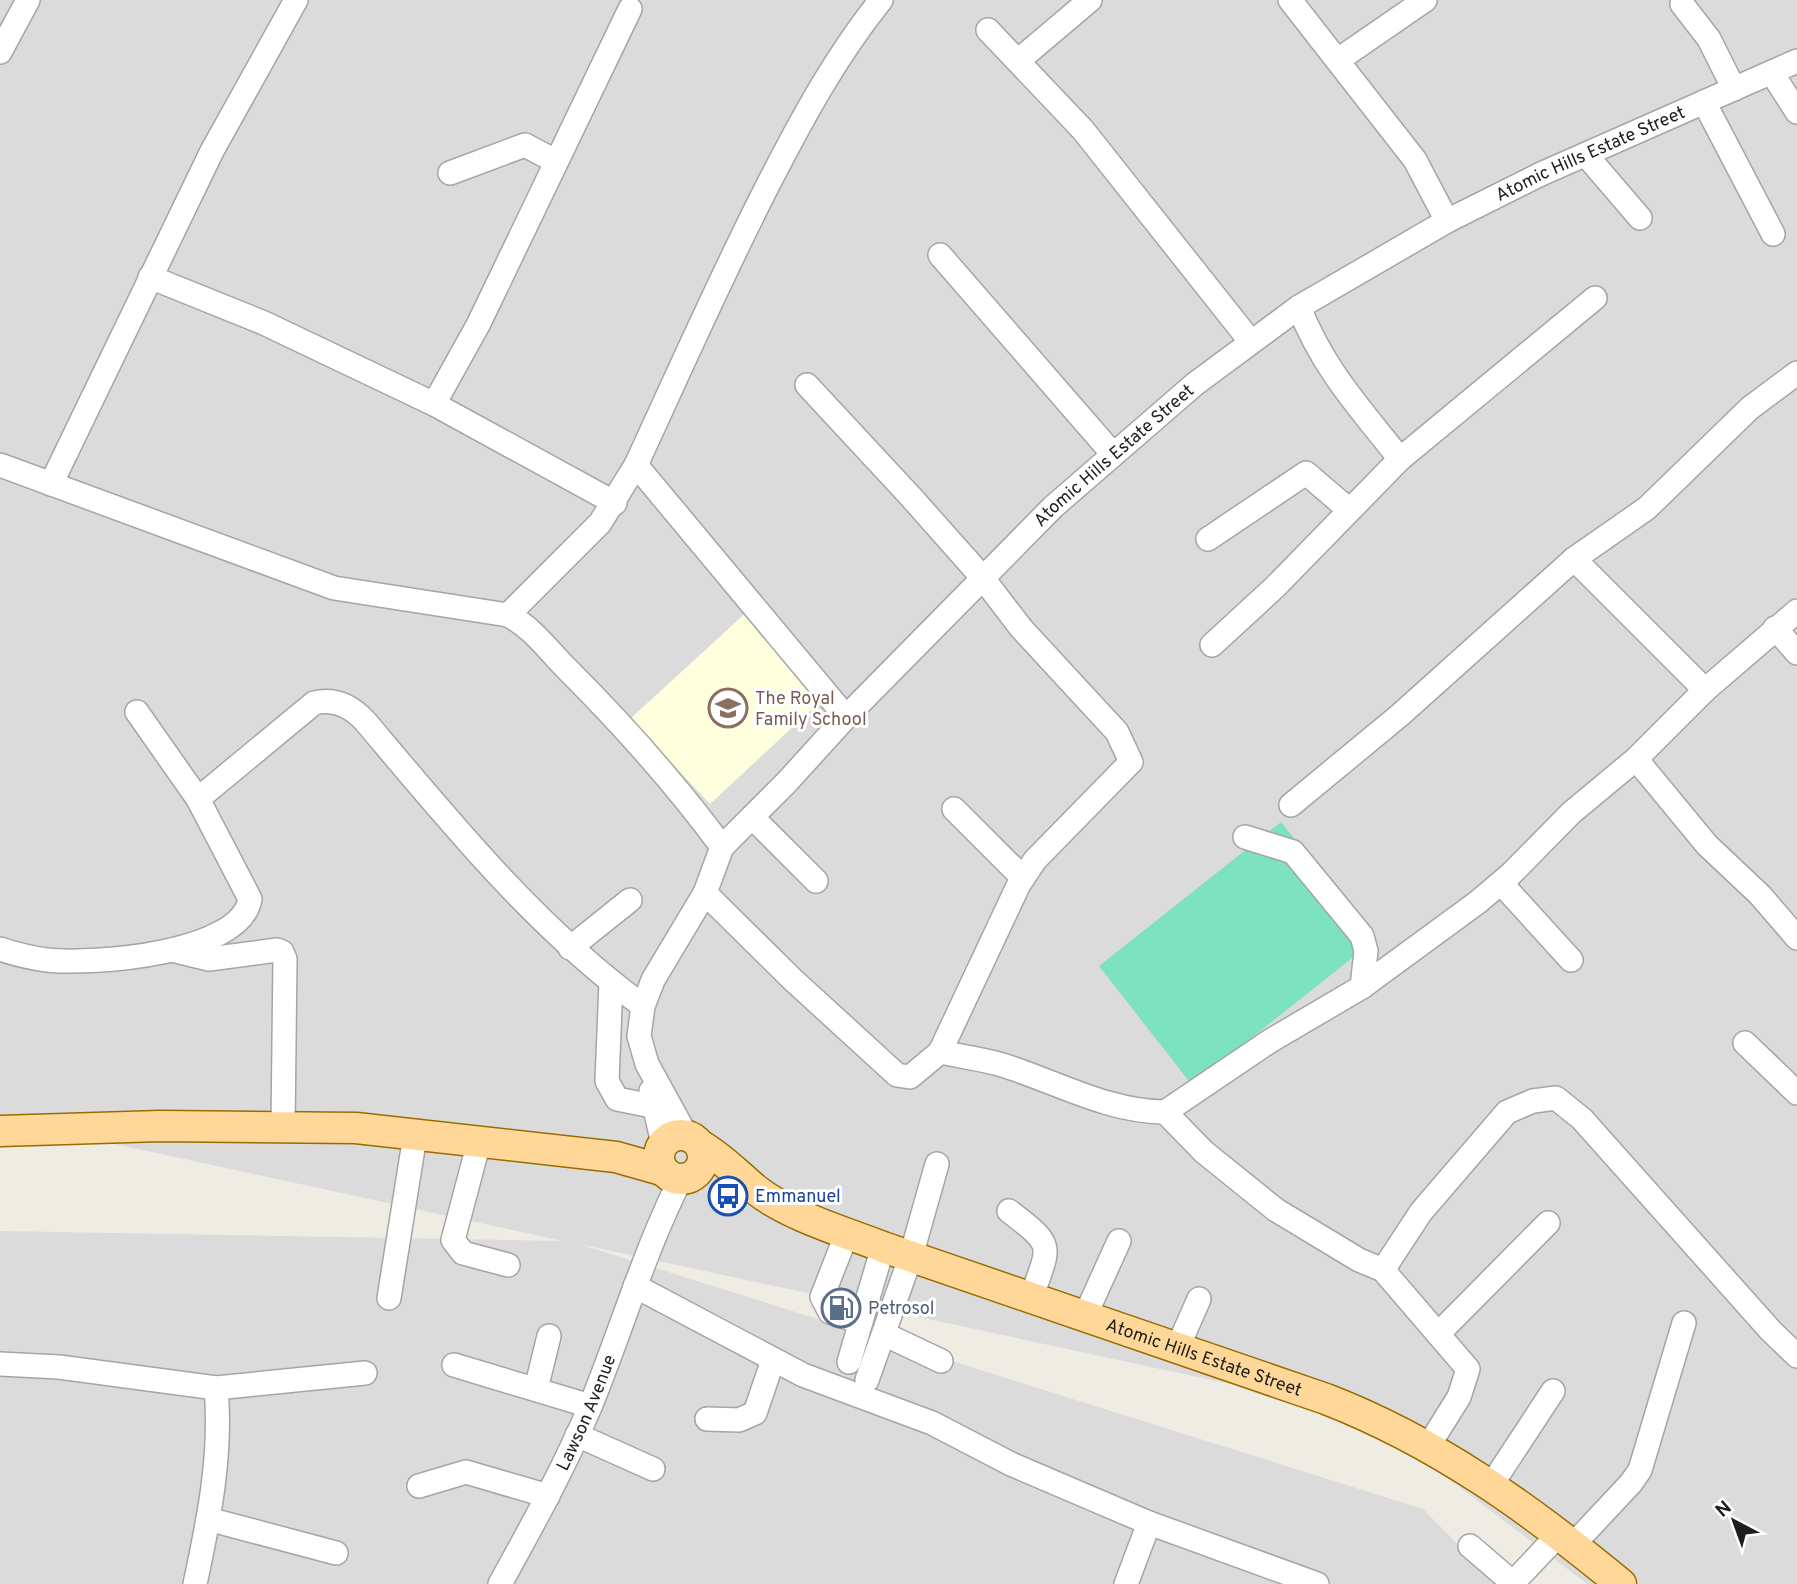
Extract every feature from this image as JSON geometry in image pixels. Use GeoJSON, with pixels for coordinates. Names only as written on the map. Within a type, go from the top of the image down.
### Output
{"type":"FeatureCollection","features":[{"type":"Feature","properties":{"kind":"main road"},"geometry":{"type":"LineString","coordinates":[[0,1131],[41,1128],[356,1128],[616,1157],[676,1159]]}},
{"type":"Feature","properties":{"kind":"main road","name":"Atomic Hills Estate Street"},"geometry":{"type":"LineString","coordinates":[[676,1159],[732,1166],[755,1189],[846,1233],[1338,1403],[1429,1445],[1492,1484],[1621,1584]]}},
{"type":"Feature","properties":{"kind":"street"},"geometry":{"type":"LineString","coordinates":[[0,52],[28,0]]}},
{"type":"Feature","properties":{"kind":"street"},"geometry":{"type":"LineString","coordinates":[[51,484],[212,151],[296,0]]}},
{"type":"Feature","properties":{"kind":"street"},"geometry":{"type":"LineString","coordinates":[[508,615],[600,523],[615,503],[636,465],[748,223],[801,121],[837,56],[881,0]]}},
{"type":"Feature","properties":{"kind":"street"},"geometry":{"type":"LineString","coordinates":[[1019,60],[1090,0]]}},
{"type":"Feature","properties":{"kind":"street"},"geometry":{"type":"LineString","coordinates":[[1290,0],[1415,160],[1447,221]]}},
{"type":"Feature","properties":{"kind":"street"},"geometry":{"type":"LineString","coordinates":[[1338,60],[1425,0]]}},
{"type":"Feature","properties":{"kind":"street"},"geometry":{"type":"LineString","coordinates":[[1682,4],[1709,38],[1734,89]]}},
{"type":"Feature","properties":{"kind":"street"},"geometry":{"type":"LineString","coordinates":[[434,404],[478,326],[555,161],[631,9]]}},
{"type":"Feature","properties":{"kind":"street"},"geometry":{"type":"LineString","coordinates":[[988,30],[1083,130],[1251,341]]}},
{"type":"Feature","properties":{"kind":"street","name":"Atomic Hills Estate Street"},"geometry":{"type":"LineString","coordinates":[[676,1159],[639,1036],[643,1006],[667,951],[705,893],[722,847],[982,577],[1112,453],[1251,341],[1299,307],[1447,221],[1541,174],[1797,61]]}},
{"type":"Feature","properties":{"kind":"street"},"geometry":{"type":"LineString","coordinates":[[1772,73],[1797,111]]}},
{"type":"Feature","properties":{"kind":"street"},"geometry":{"type":"LineString","coordinates":[[1704,102],[1773,234]]}},
{"type":"Feature","properties":{"kind":"street"},"geometry":{"type":"LineString","coordinates":[[450,173],[525,145],[555,161]]}},
{"type":"Feature","properties":{"kind":"street"},"geometry":{"type":"LineString","coordinates":[[1586,155],[1640,218]]}},
{"type":"Feature","properties":{"kind":"street"},"geometry":{"type":"LineString","coordinates":[[940,255],[1112,453]]}},
{"type":"Feature","properties":{"kind":"street"},"geometry":{"type":"LineString","coordinates":[[150,277],[264,323],[434,404],[615,503]]}},
{"type":"Feature","properties":{"kind":"street"},"geometry":{"type":"LineString","coordinates":[[1212,645],[1275,587],[1348,509],[1400,459],[1595,298]]}},
{"type":"Feature","properties":{"kind":"street"},"geometry":{"type":"LineString","coordinates":[[1299,307],[1313,344],[1333,375],[1400,459]]}},
{"type":"Feature","properties":{"kind":"street"},"geometry":{"type":"LineString","coordinates":[[1291,805],[1400,715],[1573,559],[1647,508],[1750,408],[1797,373]]}},
{"type":"Feature","properties":{"kind":"street"},"geometry":{"type":"LineString","coordinates":[[705,893],[792,979],[897,1075],[910,1077],[940,1052],[1023,878],[1035,860],[1131,762],[1117,732],[1021,628],[982,577],[807,385]]}},
{"type":"Feature","properties":{"kind":"street"},"geometry":{"type":"LineString","coordinates":[[0,465],[334,588],[508,615],[529,628],[623,725],[688,800],[722,847]]}},
{"type":"Feature","properties":{"kind":"street"},"geometry":{"type":"LineString","coordinates":[[636,465],[846,717]]}},
{"type":"Feature","properties":{"kind":"street"},"geometry":{"type":"LineString","coordinates":[[1208,539],[1306,473],[1312,475],[1348,509]]}},
{"type":"Feature","properties":{"kind":"street"},"geometry":{"type":"LineString","coordinates":[[1573,559],[1705,690]]}},
{"type":"Feature","properties":{"kind":"street"},"geometry":{"type":"LineString","coordinates":[[940,1052],[998,1064],[1082,1094],[1145,1112],[1165,1112],[1270,1041],[1362,987],[1501,883],[1571,813],[1636,759],[1705,690],[1797,611]]}},
{"type":"Feature","properties":{"kind":"street"},"geometry":{"type":"LineString","coordinates":[[1775,628],[1797,653]]}},
{"type":"Feature","properties":{"kind":"street"},"geometry":{"type":"LineString","coordinates":[[198,799],[306,708],[325,700],[337,702],[365,721],[485,860],[570,948],[643,1006]]}},
{"type":"Feature","properties":{"kind":"street"},"geometry":{"type":"LineString","coordinates":[[0,949],[47,960],[101,960],[172,950],[212,937],[240,921],[248,911],[250,899],[198,799],[136,712]]}},
{"type":"Feature","properties":{"kind":"street"},"geometry":{"type":"LineString","coordinates":[[1636,759],[1707,845],[1760,894],[1797,937]]}},
{"type":"Feature","properties":{"kind":"street"},"geometry":{"type":"LineString","coordinates":[[954,809],[1023,878]]}},
{"type":"Feature","properties":{"kind":"street"},"geometry":{"type":"LineString","coordinates":[[752,817],[816,881]]}},
{"type":"Feature","properties":{"kind":"street"},"geometry":{"type":"LineString","coordinates":[[1245,837],[1293,852],[1362,936],[1366,951],[1362,987]]}},
{"type":"Feature","properties":{"kind":"street"},"geometry":{"type":"LineString","coordinates":[[1501,883],[1570,960]]}},
{"type":"Feature","properties":{"kind":"street"},"geometry":{"type":"LineString","coordinates":[[570,948],[630,900]]}},
{"type":"Feature","properties":{"kind":"street"},"geometry":{"type":"LineString","coordinates":[[172,950],[209,959],[277,950],[282,952],[285,959],[283,1127]]}},
{"type":"Feature","properties":{"kind":"street"},"geometry":{"type":"LineString","coordinates":[[611,982],[607,1081],[611,1094],[617,1099],[652,1106]]}},
{"type":"Feature","properties":{"kind":"street"},"geometry":{"type":"LineString","coordinates":[[608,1041],[639,1036]]}},
{"type":"Feature","properties":{"kind":"street"},"geometry":{"type":"LineString","coordinates":[[1745,1043],[1797,1093]]}},
{"type":"Feature","properties":{"kind":"street","name":"Atomic Hills Estate Street"},"geometry":{"type":"LineString","coordinates":[[647,1064],[652,1106],[676,1159]]}},
{"type":"Feature","properties":{"kind":"street"},"geometry":{"type":"LineString","coordinates":[[1383,1270],[1421,1212],[1507,1112],[1533,1101],[1556,1098],[1582,1119],[1771,1331],[1797,1356]]}},
{"type":"Feature","properties":{"kind":"street"},"geometry":{"type":"LineString","coordinates":[[1165,1112],[1204,1152],[1276,1210],[1359,1260],[1383,1270],[1468,1368],[1459,1397],[1429,1445]]}},
{"type":"Feature","properties":{"kind":"street"},"geometry":{"type":"LineString","coordinates":[[389,1298],[415,1136]]}},
{"type":"Feature","properties":{"kind":"street"},"geometry":{"type":"LineString","coordinates":[[479,1142],[453,1240],[463,1253],[508,1265]]}},
{"type":"Feature","properties":{"kind":"street","name":"Lawson Avenue"},"geometry":{"type":"LineString","coordinates":[[500,1584],[578,1435],[655,1231],[676,1159]]}},
{"type":"Feature","properties":{"kind":"street"},"geometry":{"type":"LineString","coordinates":[[849,1362],[861,1322],[937,1164]]}},
{"type":"Feature","properties":{"kind":"street"},"geometry":{"type":"LineString","coordinates":[[1009,1211],[1045,1243],[1047,1251],[1031,1298]]}},
{"type":"Feature","properties":{"kind":"street"},"geometry":{"type":"LineString","coordinates":[[1438,1334],[1548,1223]]}},
{"type":"Feature","properties":{"kind":"street"},"geometry":{"type":"LineString","coordinates":[[846,1233],[822,1297],[830,1312],[861,1322]]}},
{"type":"Feature","properties":{"kind":"street"},"geometry":{"type":"LineString","coordinates":[[1085,1316],[1119,1241]]}},
{"type":"Feature","properties":{"kind":"street"},"geometry":{"type":"LineString","coordinates":[[867,1380],[884,1334],[897,1252]]}},
{"type":"Feature","properties":{"kind":"street"},"geometry":{"type":"LineString","coordinates":[[635,1286],[803,1375],[932,1423],[1012,1464],[1149,1523],[1317,1584]]}},
{"type":"Feature","properties":{"kind":"street"},"geometry":{"type":"LineString","coordinates":[[1177,1349],[1199,1299]]}},
{"type":"Feature","properties":{"kind":"street"},"geometry":{"type":"LineString","coordinates":[[1471,1546],[1513,1583],[1632,1483],[1640,1470],[1684,1323]]}},
{"type":"Feature","properties":{"kind":"street"},"geometry":{"type":"LineString","coordinates":[[884,1334],[941,1362]]}},
{"type":"Feature","properties":{"kind":"street"},"geometry":{"type":"LineString","coordinates":[[536,1389],[549,1336]]}},
{"type":"Feature","properties":{"kind":"street"},"geometry":{"type":"LineString","coordinates":[[707,1419],[749,1418],[755,1412],[773,1360]]}},
{"type":"Feature","properties":{"kind":"street"},"geometry":{"type":"LineString","coordinates":[[0,1364],[59,1367],[216,1388],[365,1373]]}},
{"type":"Feature","properties":{"kind":"street"},"geometry":{"type":"LineString","coordinates":[[454,1365],[590,1406]]}},
{"type":"Feature","properties":{"kind":"street"},"geometry":{"type":"LineString","coordinates":[[195,1584],[208,1519],[216,1456],[216,1388]]}},
{"type":"Feature","properties":{"kind":"street"},"geometry":{"type":"LineString","coordinates":[[1492,1484],[1553,1391]]}},
{"type":"Feature","properties":{"kind":"street"},"geometry":{"type":"LineString","coordinates":[[578,1435],[653,1469]]}},
{"type":"Feature","properties":{"kind":"street"},"geometry":{"type":"LineString","coordinates":[[419,1486],[466,1472],[548,1496]]}},
{"type":"Feature","properties":{"kind":"street"},"geometry":{"type":"LineString","coordinates":[[208,1519],[336,1553]]}},
{"type":"Feature","properties":{"kind":"street"},"geometry":{"type":"LineString","coordinates":[[1126,1584],[1149,1523]]}},
{"type":"Feature","properties":{"kind":"shaded area"},"geometry":{"type":"Polygon","coordinates":[[[0,0],[1797,0],[1797,1584],[1587,1584],[1361,1412],[579,1244],[1423,1509],[1497,1584],[0,1584],[0,1231],[563,1241],[41,1128],[0,1129],[0,0]]]}},
{"type":"Feature","properties":{"kind":"shaded area","name":"The Royal Family School"},"geometry":{"type":"Polygon","coordinates":[[[749,610],[825,697],[710,804],[630,719],[749,610]]]}},
{"type":"Feature","properties":{"kind":"green space"},"geometry":{"type":"Polygon","coordinates":[[[1281,822],[1375,940],[1192,1085],[1099,966],[1281,822]]]}},
{"type":"Feature","properties":{"kind":"place","name":"The Royal Family School"},"geometry":{"type":"Point","coordinates":[728,708]}},
{"type":"Feature","properties":{"kind":"place","name":"Emmanuel"},"geometry":{"type":"Point","coordinates":[728,1196]}},
{"type":"Feature","properties":{"kind":"place","name":"Petrosol"},"geometry":{"type":"Point","coordinates":[841,1308]}}]}
